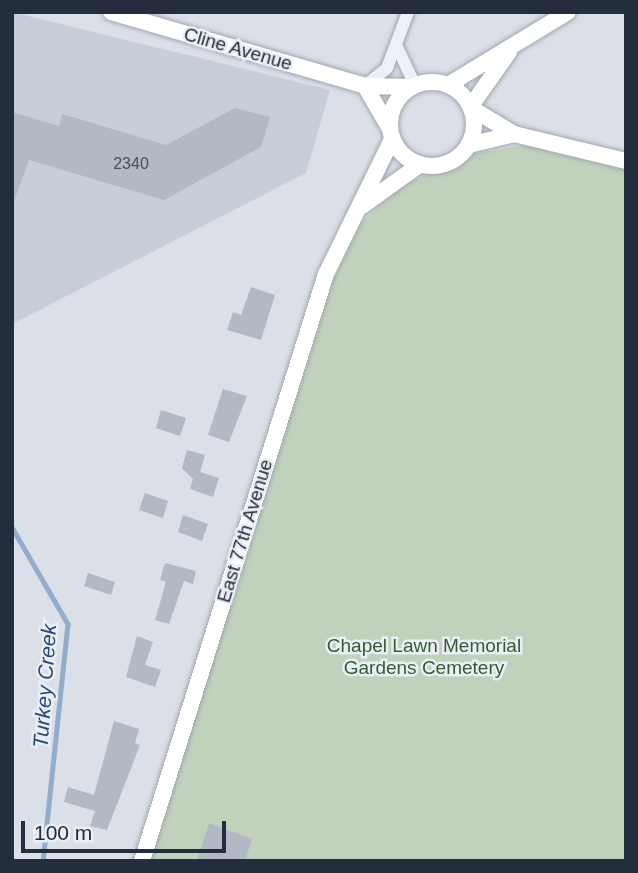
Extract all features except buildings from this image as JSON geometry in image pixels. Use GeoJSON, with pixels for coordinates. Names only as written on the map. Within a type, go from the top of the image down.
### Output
{"type":"FeatureCollection","features":[{"type":"Feature","properties":{"kind":"street","name":"Cline Avenue"},"geometry":{"type":"LineString","coordinates":[[111,12],[365,86],[413,86]]}},
{"type":"Feature","properties":{"kind":"street"},"geometry":{"type":"LineString","coordinates":[[408,12],[387,68],[365,86],[391,134],[419,165],[447,164],[469,145],[514,134]]}},
{"type":"Feature","properties":{"kind":"street"},"geometry":{"type":"LineString","coordinates":[[391,134],[396,101],[413,86],[448,85],[518,39],[568,12]]}},
{"type":"Feature","properties":{"kind":"street"},"geometry":{"type":"LineString","coordinates":[[469,145],[471,107],[518,39]]}},
{"type":"Feature","properties":{"kind":"street"},"geometry":{"type":"LineString","coordinates":[[397,47],[413,86]]}},
{"type":"Feature","properties":{"kind":"street"},"geometry":{"type":"LineString","coordinates":[[448,85],[471,107],[514,134],[626,161]]}},
{"type":"Feature","properties":{"kind":"street","name":"East 77th Avenue"},"geometry":{"type":"LineString","coordinates":[[142,861],[326,274],[360,208],[391,134]]}},
{"type":"Feature","properties":{"kind":"street","name":"East 77th Avenue"},"geometry":{"type":"LineString","coordinates":[[360,208],[419,165]]}},
{"type":"Feature","properties":{"kind":"shaded area"},"geometry":{"type":"Polygon","coordinates":[[[12,12],[330,90],[306,173],[12,324],[12,12]]]}},
{"type":"Feature","properties":{"kind":"green space","name":"Chapel Lawn Memorial Gardens Cemetery"},"geometry":{"type":"Polygon","coordinates":[[[530,144],[626,168],[626,861],[150,861],[337,264],[358,225],[400,187],[471,154],[530,144]]]}},
{"type":"Feature","properties":{"kind":"waterway","name":"Turkey Creek"},"geometry":{"type":"LineString","coordinates":[[12,527],[68,624],[43,861]]}}]}
